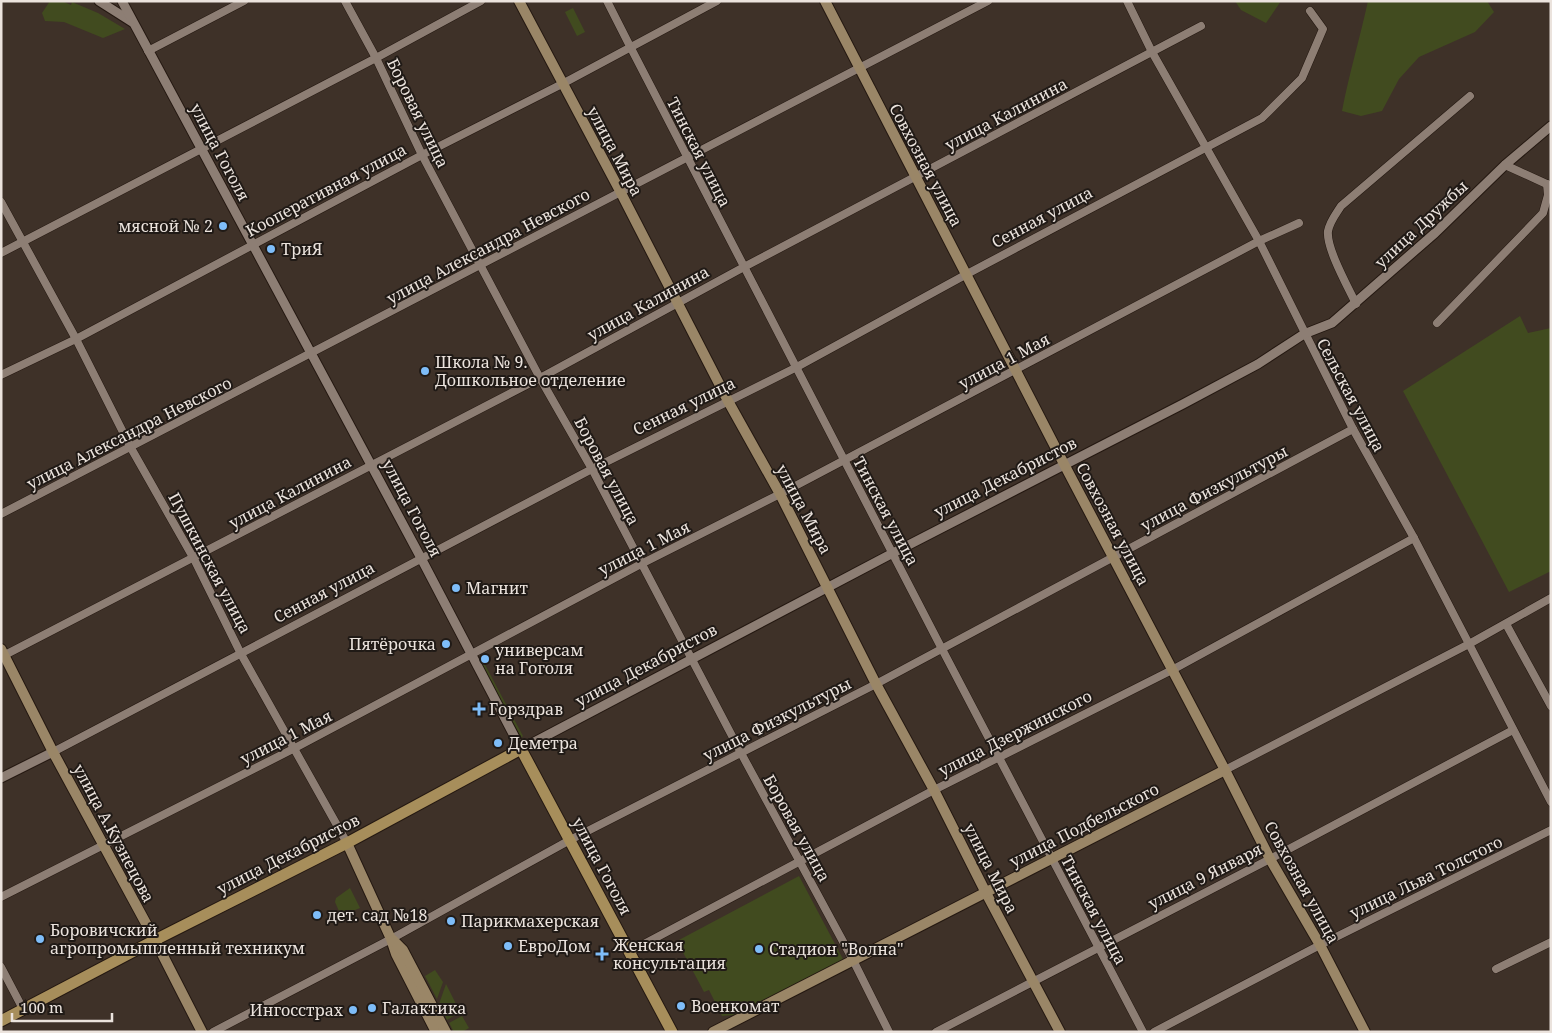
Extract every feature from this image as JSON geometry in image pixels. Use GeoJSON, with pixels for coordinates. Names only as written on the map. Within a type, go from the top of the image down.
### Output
{"type":"FeatureCollection","features":[{"type":"Feature","properties":{"kind":"main road","name":"улица Мира"},"geometry":{"type":"LineString","coordinates":[[519,1],[728,401],[780,494],[876,684],[934,790],[1060,1032]]}},
{"type":"Feature","properties":{"kind":"main road","name":"Совхозная улица"},"geometry":{"type":"LineString","coordinates":[[825,1],[1270,859],[1320,945],[1365,1032]]}},
{"type":"Feature","properties":{"kind":"main road","name":"улица А.Кузнецова"},"geometry":{"type":"LineString","coordinates":[[2,654],[202,1032]]}},
{"type":"Feature","properties":{"kind":"main road","name":"улица Гоголя"},"geometry":{"type":"LineString","coordinates":[[521,749],[672,1032]]}},
{"type":"Feature","properties":{"kind":"main road","name":"улица Декабристов"},"geometry":{"type":"LineString","coordinates":[[1,1021],[155,940],[347,843],[521,749]]}},
{"type":"Feature","properties":{"kind":"main road","name":"улица Подбельского"},"geometry":{"type":"LineString","coordinates":[[713,1032],[985,891],[1052,859],[1225,770]]}},
{"type":"Feature","properties":{"kind":"main road","name":"Пушкинская улица"},"geometry":{"type":"LineString","coordinates":[[347,843],[392,939],[396,954],[436,1032]]}},
{"type":"Feature","properties":{"kind":"main road","name":"Пушкинская улица"},"geometry":{"type":"LineString","coordinates":[[392,939],[403,950],[446,1032]]}},
{"type":"Feature","properties":{"kind":"street"},"geometry":{"type":"LineString","coordinates":[[99,1],[132,22]]}},
{"type":"Feature","properties":{"kind":"street","name":"улица Гоголя"},"geometry":{"type":"LineString","coordinates":[[122,1],[421,558],[521,749]]}},
{"type":"Feature","properties":{"kind":"street"},"geometry":{"type":"LineString","coordinates":[[148,51],[244,1]]}},
{"type":"Feature","properties":{"kind":"street","name":"Боровая улица"},"geometry":{"type":"LineString","coordinates":[[345,1],[376,58],[422,155],[540,378],[592,469],[741,753],[854,960],[890,1032]]}},
{"type":"Feature","properties":{"kind":"street"},"geometry":{"type":"LineString","coordinates":[[1,253],[482,1]]}},
{"type":"Feature","properties":{"kind":"street","name":"Тинская улица"},"geometry":{"type":"LineString","coordinates":[[608,1],[686,157],[744,266],[843,461],[1143,1032]]}},
{"type":"Feature","properties":{"kind":"street","name":"Кооперативная улица"},"geometry":{"type":"LineString","coordinates":[[1,375],[76,339],[252,244],[631,48],[717,1]]}},
{"type":"Feature","properties":{"kind":"street","name":"улица Александра Невского"},"geometry":{"type":"LineString","coordinates":[[1,514],[311,355],[686,157],[988,1]]}},
{"type":"Feature","properties":{"kind":"street","name":"Сельская улица"},"geometry":{"type":"LineString","coordinates":[[1127,1],[1152,52],[1259,241],[1353,430],[1414,538],[1551,802]]}},
{"type":"Feature","properties":{"kind":"street","name":"Сенная улица"},"geometry":{"type":"LineString","coordinates":[[1,778],[592,469],[795,368],[967,274],[1262,118],[1302,78],[1323,29],[1310,11]]}},
{"type":"Feature","properties":{"kind":"street","name":"улица Калинина"},"geometry":{"type":"LineString","coordinates":[[2,654],[194,559],[370,465],[540,378],[744,266],[1201,26]]}},
{"type":"Feature","properties":{"kind":"street"},"geometry":{"type":"LineString","coordinates":[[1356,304],[1329,244],[1328,232],[1332,219],[1342,206],[1381,171],[1470,96]]}},
{"type":"Feature","properties":{"kind":"street","name":"улица Дружбы"},"geometry":{"type":"LineString","coordinates":[[1304,334],[1332,323],[1356,304],[1435,234],[1505,165],[1551,126]]}},
{"type":"Feature","properties":{"kind":"street"},"geometry":{"type":"LineString","coordinates":[[1437,323],[1543,213],[1549,185],[1505,165]]}},
{"type":"Feature","properties":{"kind":"street","name":"Пушкинская улица"},"geometry":{"type":"LineString","coordinates":[[1,202],[76,339],[131,448],[194,559],[241,654],[347,843]]}},
{"type":"Feature","properties":{"kind":"street","name":"улица 1 Мая"},"geometry":{"type":"LineString","coordinates":[[1,897],[293,749],[641,564],[780,494],[1259,241],[1299,223]]}},
{"type":"Feature","properties":{"kind":"street","name":"улица Декабристов"},"geometry":{"type":"LineString","coordinates":[[521,749],[893,553],[1241,373],[1304,334]]}},
{"type":"Feature","properties":{"kind":"street","name":"улица Физкультуры"},"geometry":{"type":"LineString","coordinates":[[213,1032],[392,939],[570,840],[876,684],[1353,430]]}},
{"type":"Feature","properties":{"kind":"street","name":"улица Дзержинского"},"geometry":{"type":"LineString","coordinates":[[629,952],[998,756],[1172,670],[1414,538]]}},
{"type":"Feature","properties":{"kind":"street","name":"улица Подбельского"},"geometry":{"type":"LineString","coordinates":[[1225,770],[1469,644],[1551,598]]}},
{"type":"Feature","properties":{"kind":"street"},"geometry":{"type":"LineString","coordinates":[[1506,624],[1551,706]]}},
{"type":"Feature","properties":{"kind":"street","name":"улица 9 Января"},"geometry":{"type":"LineString","coordinates":[[936,1032],[1270,859],[1513,730]]}},
{"type":"Feature","properties":{"kind":"street","name":"улица Льва Толстого"},"geometry":{"type":"LineString","coordinates":[[1154,1032],[1320,945],[1551,830]]}},
{"type":"Feature","properties":{"kind":"street"},"geometry":{"type":"LineString","coordinates":[[1496,969],[1551,942]]}},
{"type":"Feature","properties":{"kind":"street"},"geometry":{"type":"LineString","coordinates":[[1,967],[23,1009]]}},
{"type":"Feature","properties":{"kind":"green space"},"geometry":{"type":"Polygon","coordinates":[[[50,1],[62,1],[71,5],[72,2],[98,13],[125,29],[103,38],[64,22],[45,21],[42,13],[50,1]]]}},
{"type":"Feature","properties":{"kind":"green space"},"geometry":{"type":"Polygon","coordinates":[[[1235,1],[1281,1],[1266,23],[1241,10],[1235,1]]]}},
{"type":"Feature","properties":{"kind":"green space"},"geometry":{"type":"Polygon","coordinates":[[[1368,1],[1487,1],[1494,12],[1475,32],[1419,57],[1399,79],[1382,111],[1361,116],[1342,111],[1368,1]]]}},
{"type":"Feature","properties":{"kind":"green space"},"geometry":{"type":"Polygon","coordinates":[[[573,8],[585,32],[577,36],[565,12],[573,8]]]}},
{"type":"Feature","properties":{"kind":"green space"},"geometry":{"type":"Polygon","coordinates":[[[1520,316],[1528,333],[1551,328],[1551,571],[1509,592],[1403,391],[1520,316]]]}},
{"type":"Feature","properties":{"kind":"green space"},"geometry":{"type":"Polygon","coordinates":[[[483,661],[523,736],[521,738],[481,663],[483,661]]]}},
{"type":"Feature","properties":{"kind":"green space","name":"Стадион \"Волна\""},"geometry":{"type":"Polygon","coordinates":[[[799,876],[844,961],[733,1015],[722,1016],[709,990],[704,992],[677,941],[799,876]]]}},
{"type":"Feature","properties":{"kind":"green space"},"geometry":{"type":"Polygon","coordinates":[[[350,888],[360,908],[341,916],[335,902],[336,898],[350,888]]]}},
{"type":"Feature","properties":{"kind":"green space"},"geometry":{"type":"Polygon","coordinates":[[[435,970],[443,982],[437,999],[425,976],[435,970]]]}},
{"type":"Feature","properties":{"kind":"green space"},"geometry":{"type":"Polygon","coordinates":[[[446,984],[460,1012],[447,1020],[439,1004],[446,984]]]}},
{"type":"Feature","properties":{"kind":"green space"},"geometry":{"type":"Polygon","coordinates":[[[462,1016],[469,1028],[462,1032],[454,1032],[449,1023],[462,1016]]]}},
{"type":"Feature","properties":{"kind":"place","name":"мясной № 2"},"geometry":{"type":"Point","coordinates":[223,226]}},
{"type":"Feature","properties":{"kind":"place","name":"ТриЯ"},"geometry":{"type":"Point","coordinates":[271,249]}},
{"type":"Feature","properties":{"kind":"place","name":"Школа № 9. Дошкольное отделение"},"geometry":{"type":"Point","coordinates":[425,371]}},
{"type":"Feature","properties":{"kind":"place","name":"Магнит"},"geometry":{"type":"Point","coordinates":[456,588]}},
{"type":"Feature","properties":{"kind":"place","name":"Пятёрочка"},"geometry":{"type":"Point","coordinates":[446,644]}},
{"type":"Feature","properties":{"kind":"place","name":"универсам на Гоголя"},"geometry":{"type":"Point","coordinates":[485,659]}},
{"type":"Feature","properties":{"kind":"place","name":"Горздрав"},"geometry":{"type":"Point","coordinates":[479,709]}},
{"type":"Feature","properties":{"kind":"place","name":"Деметра"},"geometry":{"type":"Point","coordinates":[498,743]}},
{"type":"Feature","properties":{"kind":"place","name":"дет. сад №18"},"geometry":{"type":"Point","coordinates":[317,915]}},
{"type":"Feature","properties":{"kind":"place","name":"Парикмахерская"},"geometry":{"type":"Point","coordinates":[451,921]}},
{"type":"Feature","properties":{"kind":"place","name":"Боровичский агропромышленный техникум"},"geometry":{"type":"Point","coordinates":[40,939]}},
{"type":"Feature","properties":{"kind":"place","name":"ЕвроДом"},"geometry":{"type":"Point","coordinates":[508,946]}},
{"type":"Feature","properties":{"kind":"place","name":"Стадион \"Волна\""},"geometry":{"type":"Point","coordinates":[759,949]}},
{"type":"Feature","properties":{"kind":"place","name":"Женская консультация"},"geometry":{"type":"Point","coordinates":[602,954]}},
{"type":"Feature","properties":{"kind":"place","name":"Военкомат"},"geometry":{"type":"Point","coordinates":[681,1006]}},
{"type":"Feature","properties":{"kind":"place","name":"Галактика"},"geometry":{"type":"Point","coordinates":[372,1008]}},
{"type":"Feature","properties":{"kind":"place","name":"Ингосстрах"},"geometry":{"type":"Point","coordinates":[353,1010]}}]}
